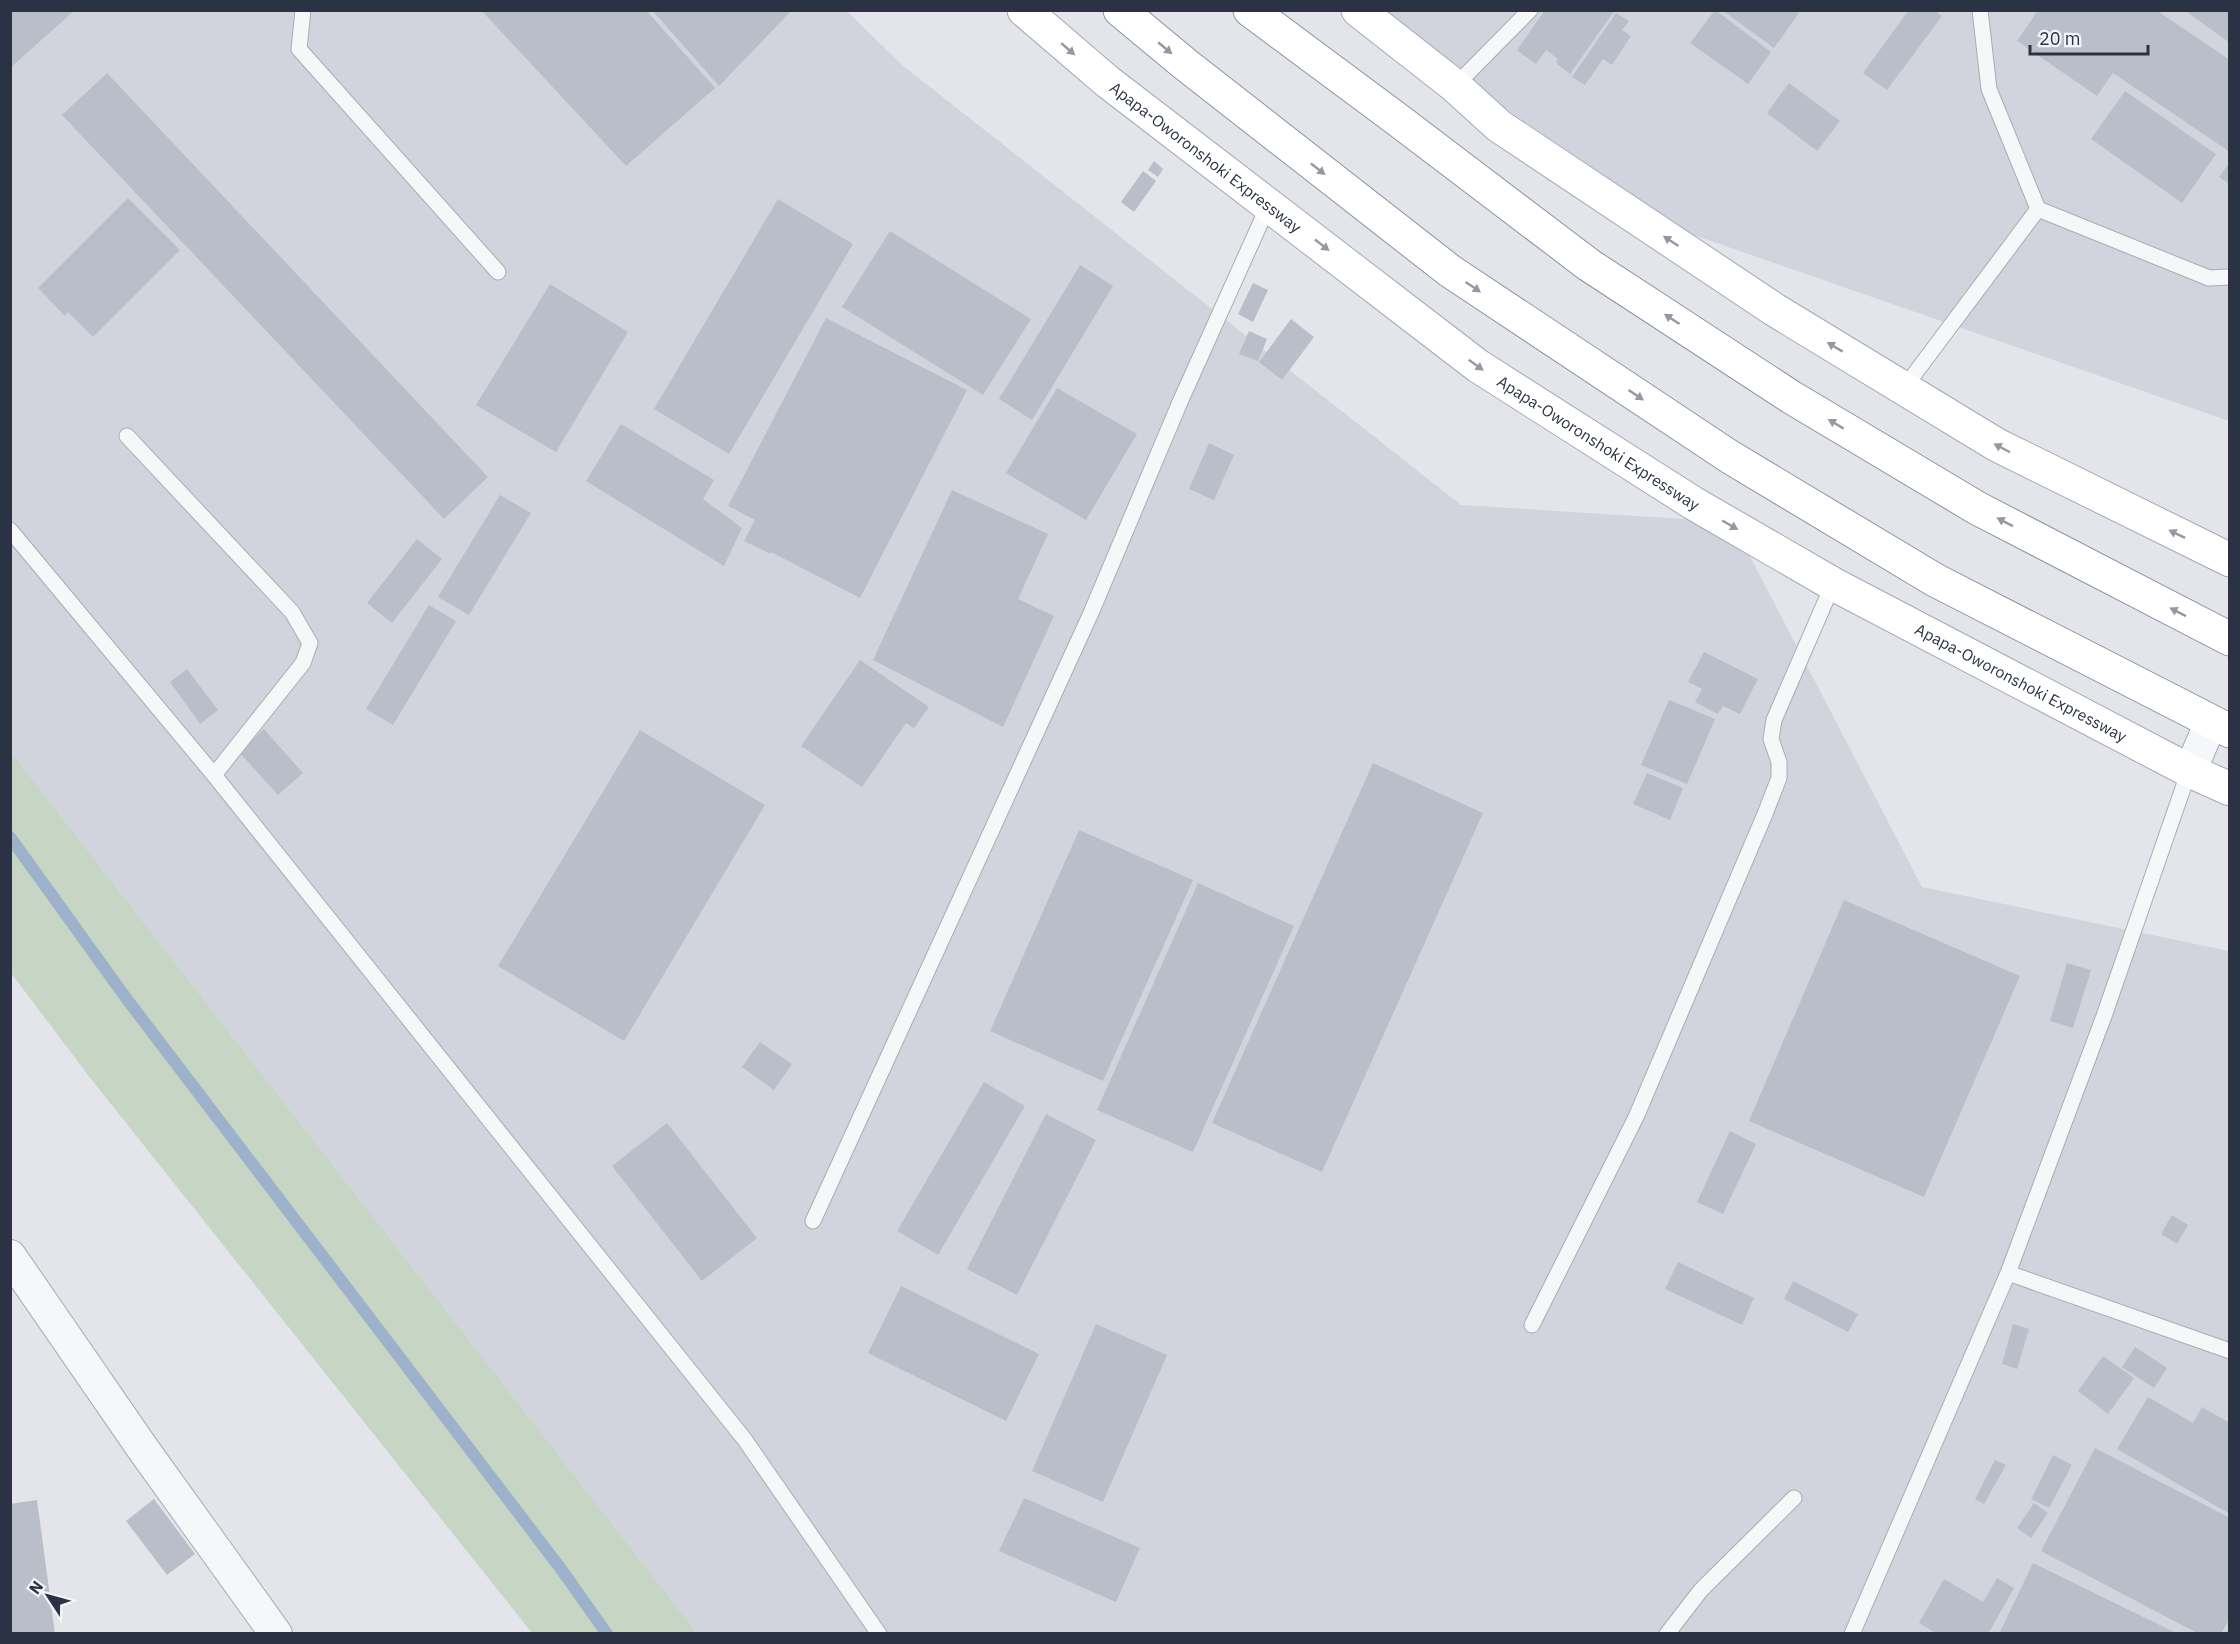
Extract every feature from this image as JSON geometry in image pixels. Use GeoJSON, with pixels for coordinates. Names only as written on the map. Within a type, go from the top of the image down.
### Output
{"type":"FeatureCollection","features":[{"type":"Feature","properties":{"kind":"main road","name":"Apapa-Oworonshoki Expressway"},"geometry":{"type":"LineString","coordinates":[[1024,10],[1108,82],[1478,366],[1693,503],[1833,584],[2190,771],[2229,789]]}},
{"type":"Feature","properties":{"kind":"main road"},"geometry":{"type":"LineString","coordinates":[[1120,10],[1204,79],[1449,271],[1730,457],[1935,580],[2214,724]]}},
{"type":"Feature","properties":{"kind":"main road"},"geometry":{"type":"LineString","coordinates":[[1250,10],[1589,265],[1791,397],[1977,507],[2229,639]]}},
{"type":"Feature","properties":{"kind":"main road"},"geometry":{"type":"LineString","coordinates":[[1358,10],[1455,86],[1499,126],[1775,310],[1997,445],[2229,560]]}},
{"type":"Feature","properties":{"kind":"street"},"geometry":{"type":"LineString","coordinates":[[2190,771],[2214,724]]}},
{"type":"Feature","properties":{"kind":"street"},"geometry":{"type":"LineString","coordinates":[[10,1256],[143,1449],[276,1634]]}},
{"type":"Feature","properties":{"kind":"lane"},"geometry":{"type":"LineString","coordinates":[[303,10],[300,49],[498,272]]}},
{"type":"Feature","properties":{"kind":"lane"},"geometry":{"type":"LineString","coordinates":[[1455,86],[1530,10]]}},
{"type":"Feature","properties":{"kind":"lane"},"geometry":{"type":"LineString","coordinates":[[1980,10],[1989,88],[2038,209],[2209,278],[2229,277]]}},
{"type":"Feature","properties":{"kind":"lane"},"geometry":{"type":"LineString","coordinates":[[813,1221],[1091,613],[1180,402],[1269,204]]}},
{"type":"Feature","properties":{"kind":"lane"},"geometry":{"type":"LineString","coordinates":[[1904,388],[2038,209]]}},
{"type":"Feature","properties":{"kind":"lane"},"geometry":{"type":"LineString","coordinates":[[128,436],[292,612],[310,643],[303,663],[214,775]]}},
{"type":"Feature","properties":{"kind":"lane"},"geometry":{"type":"LineString","coordinates":[[10,530],[214,775],[745,1440],[879,1634]]}},
{"type":"Feature","properties":{"kind":"lane"},"geometry":{"type":"LineString","coordinates":[[1532,1325],[1636,1117],[1765,814],[1779,778],[1779,762],[1772,739],[1774,720],[1833,584]]}},
{"type":"Feature","properties":{"kind":"lane"},"geometry":{"type":"LineString","coordinates":[[1852,1634],[2008,1273],[2104,1016],[2190,771]]}},
{"type":"Feature","properties":{"kind":"lane"},"geometry":{"type":"LineString","coordinates":[[2008,1273],[2229,1351]]}},
{"type":"Feature","properties":{"kind":"lane"},"geometry":{"type":"LineString","coordinates":[[1667,1634],[1701,1590],[1794,1498]]}},
{"type":"Feature","properties":{"kind":"shaded area"},"geometry":{"type":"Polygon","coordinates":[[[11,11],[847,11],[902,65],[1461,505],[1732,522],[1922,887],[2229,951],[2229,1633],[697,1633],[11,752],[11,11]]]}},
{"type":"Feature","properties":{"kind":"shaded area"},"geometry":{"type":"Polygon","coordinates":[[[1369,11],[2229,11],[2229,421],[1682,231],[1382,23],[1369,11]]]}},
{"type":"Feature","properties":{"kind":"green space"},"geometry":{"type":"Polygon","coordinates":[[[11,752],[697,1633],[532,1633],[91,1079],[11,973],[11,752]]]}},
{"type":"Feature","properties":{"kind":"building"},"geometry":{"type":"Polygon","coordinates":[[[10,10],[75,10],[10,68],[10,10]]]}},
{"type":"Feature","properties":{"kind":"building"},"geometry":{"type":"Polygon","coordinates":[[[481,10],[646,10],[715,88],[626,166],[481,10]]]}},
{"type":"Feature","properties":{"kind":"building"},"geometry":{"type":"Polygon","coordinates":[[[652,10],[792,10],[719,86],[652,10]]]}},
{"type":"Feature","properties":{"kind":"building"},"geometry":{"type":"Polygon","coordinates":[[[1545,10],[1615,10],[1570,74],[1556,63],[1558,59],[1546,50],[1536,64],[1517,50],[1545,10]]]}},
{"type":"Feature","properties":{"kind":"building"},"geometry":{"type":"Polygon","coordinates":[[[1715,10],[1771,52],[1748,84],[1690,43],[1715,10]]]}},
{"type":"Feature","properties":{"kind":"building"},"geometry":{"type":"Polygon","coordinates":[[[1722,10],[1795,10],[1799,13],[1774,48],[1722,10]]]}},
{"type":"Feature","properties":{"kind":"building"},"geometry":{"type":"Polygon","coordinates":[[[1909,10],[1934,10],[1942,16],[1887,90],[1863,73],[1909,10]]]}},
{"type":"Feature","properties":{"kind":"building"},"geometry":{"type":"Polygon","coordinates":[[[2038,10],[2156,10],[2230,60],[2230,152],[2113,73],[2097,96],[2017,41],[2038,10]]]}},
{"type":"Feature","properties":{"kind":"building"},"geometry":{"type":"Polygon","coordinates":[[[2184,10],[2230,10],[2230,43],[2184,10]]]}},
{"type":"Feature","properties":{"kind":"building"},"geometry":{"type":"Polygon","coordinates":[[[1616,13],[1629,21],[1622,30],[1631,36],[1612,65],[1603,59],[1585,85],[1572,77],[1616,13]]]}},
{"type":"Feature","properties":{"kind":"building"},"geometry":{"type":"Polygon","coordinates":[[[107,73],[488,477],[444,519],[62,115],[107,73]]]}},
{"type":"Feature","properties":{"kind":"building"},"geometry":{"type":"Polygon","coordinates":[[[1789,83],[1840,121],[1817,151],[1767,113],[1789,83]]]}},
{"type":"Feature","properties":{"kind":"building"},"geometry":{"type":"Polygon","coordinates":[[[2125,91],[2216,154],[2182,203],[2091,139],[2125,91]]]}},
{"type":"Feature","properties":{"kind":"building"},"geometry":{"type":"Polygon","coordinates":[[[1154,161],[1163,169],[1158,177],[1148,170],[1154,161]]]}},
{"type":"Feature","properties":{"kind":"building"},"geometry":{"type":"Polygon","coordinates":[[[2230,162],[2230,184],[2219,177],[2230,162]]]}},
{"type":"Feature","properties":{"kind":"building"},"geometry":{"type":"Polygon","coordinates":[[[1143,171],[1156,181],[1134,212],[1121,202],[1143,171]]]}},
{"type":"Feature","properties":{"kind":"building"},"geometry":{"type":"Polygon","coordinates":[[[128,198],[180,250],[93,337],[68,312],[65,316],[38,288],[128,198]]]}},
{"type":"Feature","properties":{"kind":"building"},"geometry":{"type":"Polygon","coordinates":[[[778,199],[853,244],[729,454],[654,409],[778,199]]]}},
{"type":"Feature","properties":{"kind":"building"},"geometry":{"type":"Polygon","coordinates":[[[890,231],[1031,319],[983,395],[842,307],[890,231]]]}},
{"type":"Feature","properties":{"kind":"building"},"geometry":{"type":"Polygon","coordinates":[[[1080,265],[1113,286],[1032,420],[999,399],[1080,265]]]}},
{"type":"Feature","properties":{"kind":"building"},"geometry":{"type":"Polygon","coordinates":[[[1253,283],[1268,290],[1253,322],[1238,314],[1253,283]]]}},
{"type":"Feature","properties":{"kind":"building"},"geometry":{"type":"Polygon","coordinates":[[[550,284],[628,332],[556,452],[476,405],[550,284]]]}},
{"type":"Feature","properties":{"kind":"building"},"geometry":{"type":"Polygon","coordinates":[[[826,318],[967,390],[860,598],[771,552],[771,554],[744,541],[755,520],[728,506],[826,318]]]}},
{"type":"Feature","properties":{"kind":"building"},"geometry":{"type":"Polygon","coordinates":[[[1291,319],[1314,337],[1282,380],[1259,362],[1291,319]]]}},
{"type":"Feature","properties":{"kind":"building"},"geometry":{"type":"Polygon","coordinates":[[[1249,331],[1267,339],[1258,361],[1239,354],[1249,331]]]}},
{"type":"Feature","properties":{"kind":"building"},"geometry":{"type":"Polygon","coordinates":[[[1057,388],[1137,434],[1086,520],[1006,473],[1057,388]]]}},
{"type":"Feature","properties":{"kind":"building"},"geometry":{"type":"Polygon","coordinates":[[[621,424],[714,480],[703,499],[742,528],[724,566],[586,481],[621,424]]]}},
{"type":"Feature","properties":{"kind":"building"},"geometry":{"type":"Polygon","coordinates":[[[1209,443],[1234,455],[1214,500],[1189,489],[1209,443]]]}},
{"type":"Feature","properties":{"kind":"building"},"geometry":{"type":"Polygon","coordinates":[[[952,490],[1048,534],[1018,599],[1054,616],[1003,727],[873,660],[952,490]]]}},
{"type":"Feature","properties":{"kind":"building"},"geometry":{"type":"Polygon","coordinates":[[[500,495],[531,513],[469,615],[438,597],[500,495]]]}},
{"type":"Feature","properties":{"kind":"building"},"geometry":{"type":"Polygon","coordinates":[[[417,539],[442,559],[392,623],[367,603],[417,539]]]}},
{"type":"Feature","properties":{"kind":"building"},"geometry":{"type":"Polygon","coordinates":[[[429,605],[456,621],[393,725],[366,709],[429,605]]]}},
{"type":"Feature","properties":{"kind":"building"},"geometry":{"type":"Polygon","coordinates":[[[1704,652],[1758,679],[1740,714],[1723,706],[1718,714],[1695,702],[1702,689],[1688,682],[1704,652]]]}},
{"type":"Feature","properties":{"kind":"building"},"geometry":{"type":"Polygon","coordinates":[[[860,660],[929,707],[914,728],[906,723],[862,787],[801,746],[860,660]]]}},
{"type":"Feature","properties":{"kind":"building"},"geometry":{"type":"Polygon","coordinates":[[[187,669],[218,710],[200,724],[170,682],[187,669]]]}},
{"type":"Feature","properties":{"kind":"building"},"geometry":{"type":"Polygon","coordinates":[[[1669,700],[1715,719],[1687,784],[1641,765],[1669,700]]]}},
{"type":"Feature","properties":{"kind":"building"},"geometry":{"type":"Polygon","coordinates":[[[264,729],[303,773],[278,795],[239,752],[264,729]]]}},
{"type":"Feature","properties":{"kind":"building"},"geometry":{"type":"Polygon","coordinates":[[[640,730],[765,805],[624,1041],[498,966],[640,730]]]}},
{"type":"Feature","properties":{"kind":"building"},"geometry":{"type":"Polygon","coordinates":[[[1373,763],[1483,813],[1322,1172],[1212,1123],[1373,763]]]}},
{"type":"Feature","properties":{"kind":"building"},"geometry":{"type":"Polygon","coordinates":[[[1647,773],[1683,788],[1670,820],[1633,804],[1647,773]]]}},
{"type":"Feature","properties":{"kind":"building"},"geometry":{"type":"Polygon","coordinates":[[[1079,830],[1193,880],[1103,1081],[990,1031],[1079,830]]]}},
{"type":"Feature","properties":{"kind":"building"},"geometry":{"type":"Polygon","coordinates":[[[1198,883],[1294,926],[1193,1152],[1097,1110],[1198,883]]]}},
{"type":"Feature","properties":{"kind":"building"},"geometry":{"type":"Polygon","coordinates":[[[1844,900],[2020,976],[1924,1197],[1749,1121],[1844,900]]]}},
{"type":"Feature","properties":{"kind":"building"},"geometry":{"type":"Polygon","coordinates":[[[2067,963],[2091,970],[2073,1028],[2050,1021],[2067,963]]]}},
{"type":"Feature","properties":{"kind":"building"},"geometry":{"type":"Polygon","coordinates":[[[760,1042],[792,1064],[774,1090],[742,1067],[760,1042]]]}},
{"type":"Feature","properties":{"kind":"building"},"geometry":{"type":"Polygon","coordinates":[[[984,1082],[1025,1106],[938,1255],[897,1231],[984,1082]]]}},
{"type":"Feature","properties":{"kind":"building"},"geometry":{"type":"Polygon","coordinates":[[[1046,1114],[1096,1140],[1017,1295],[967,1269],[1046,1114]]]}},
{"type":"Feature","properties":{"kind":"building"},"geometry":{"type":"Polygon","coordinates":[[[667,1123],[757,1238],[702,1281],[612,1166],[667,1123]]]}},
{"type":"Feature","properties":{"kind":"building"},"geometry":{"type":"Polygon","coordinates":[[[1730,1131],[1756,1144],[1723,1214],[1697,1202],[1730,1131]]]}},
{"type":"Feature","properties":{"kind":"building"},"geometry":{"type":"Polygon","coordinates":[[[2172,1215],[2188,1225],[2177,1244],[2161,1234],[2172,1215]]]}},
{"type":"Feature","properties":{"kind":"building"},"geometry":{"type":"Polygon","coordinates":[[[1678,1262],[1754,1298],[1742,1325],[1665,1289],[1678,1262]]]}},
{"type":"Feature","properties":{"kind":"building"},"geometry":{"type":"Polygon","coordinates":[[[1793,1281],[1858,1314],[1848,1332],[1784,1299],[1793,1281]]]}},
{"type":"Feature","properties":{"kind":"building"},"geometry":{"type":"Polygon","coordinates":[[[901,1286],[1039,1354],[1006,1421],[868,1353],[901,1286]]]}},
{"type":"Feature","properties":{"kind":"building"},"geometry":{"type":"Polygon","coordinates":[[[1096,1324],[1167,1355],[1103,1502],[1032,1471],[1096,1324]]]}},
{"type":"Feature","properties":{"kind":"building"},"geometry":{"type":"Polygon","coordinates":[[[2013,1324],[2029,1329],[2017,1369],[2002,1364],[2013,1324]]]}},
{"type":"Feature","properties":{"kind":"building"},"geometry":{"type":"Polygon","coordinates":[[[2135,1347],[2167,1368],[2154,1388],[2122,1367],[2135,1347]]]}},
{"type":"Feature","properties":{"kind":"building"},"geometry":{"type":"Polygon","coordinates":[[[2103,1356],[2134,1378],[2108,1414],[2078,1391],[2103,1356]]]}},
{"type":"Feature","properties":{"kind":"building"},"geometry":{"type":"Polygon","coordinates":[[[2148,1397],[2193,1423],[2202,1407],[2230,1423],[2230,1514],[2117,1449],[2148,1397]]]}},
{"type":"Feature","properties":{"kind":"building"},"geometry":{"type":"Polygon","coordinates":[[[2095,1448],[2230,1518],[2230,1618],[2221,1634],[2199,1634],[2041,1551],[2095,1448]]]}},
{"type":"Feature","properties":{"kind":"building"},"geometry":{"type":"Polygon","coordinates":[[[2053,1455],[2072,1465],[2049,1508],[2031,1499],[2053,1455]]]}},
{"type":"Feature","properties":{"kind":"building"},"geometry":{"type":"Polygon","coordinates":[[[1995,1460],[2006,1465],[1984,1504],[1975,1499],[1995,1460]]]}},
{"type":"Feature","properties":{"kind":"building"},"geometry":{"type":"Polygon","coordinates":[[[1024,1498],[1140,1548],[1116,1602],[999,1551],[1024,1498]]]}},
{"type":"Feature","properties":{"kind":"building"},"geometry":{"type":"Polygon","coordinates":[[[154,1499],[195,1554],[167,1575],[126,1521],[154,1499]]]}},
{"type":"Feature","properties":{"kind":"building"},"geometry":{"type":"Polygon","coordinates":[[[37,1500],[55,1634],[10,1634],[10,1504],[37,1500]]]}},
{"type":"Feature","properties":{"kind":"building"},"geometry":{"type":"Polygon","coordinates":[[[2034,1503],[2048,1513],[2031,1538],[2017,1528],[2034,1503]]]}},
{"type":"Feature","properties":{"kind":"building"},"geometry":{"type":"Polygon","coordinates":[[[2033,1563],[2178,1634],[2002,1634],[2000,1632],[2033,1563]]]}},
{"type":"Feature","properties":{"kind":"building"},"geometry":{"type":"Polygon","coordinates":[[[1997,1578],[2014,1588],[1988,1634],[1937,1634],[1919,1623],[1944,1579],[1983,1602],[1997,1578]]]}},
{"type":"Feature","properties":{"kind":"waterway"},"geometry":{"type":"LineString","coordinates":[[10,837],[126,998],[561,1569],[607,1634]]}}]}
